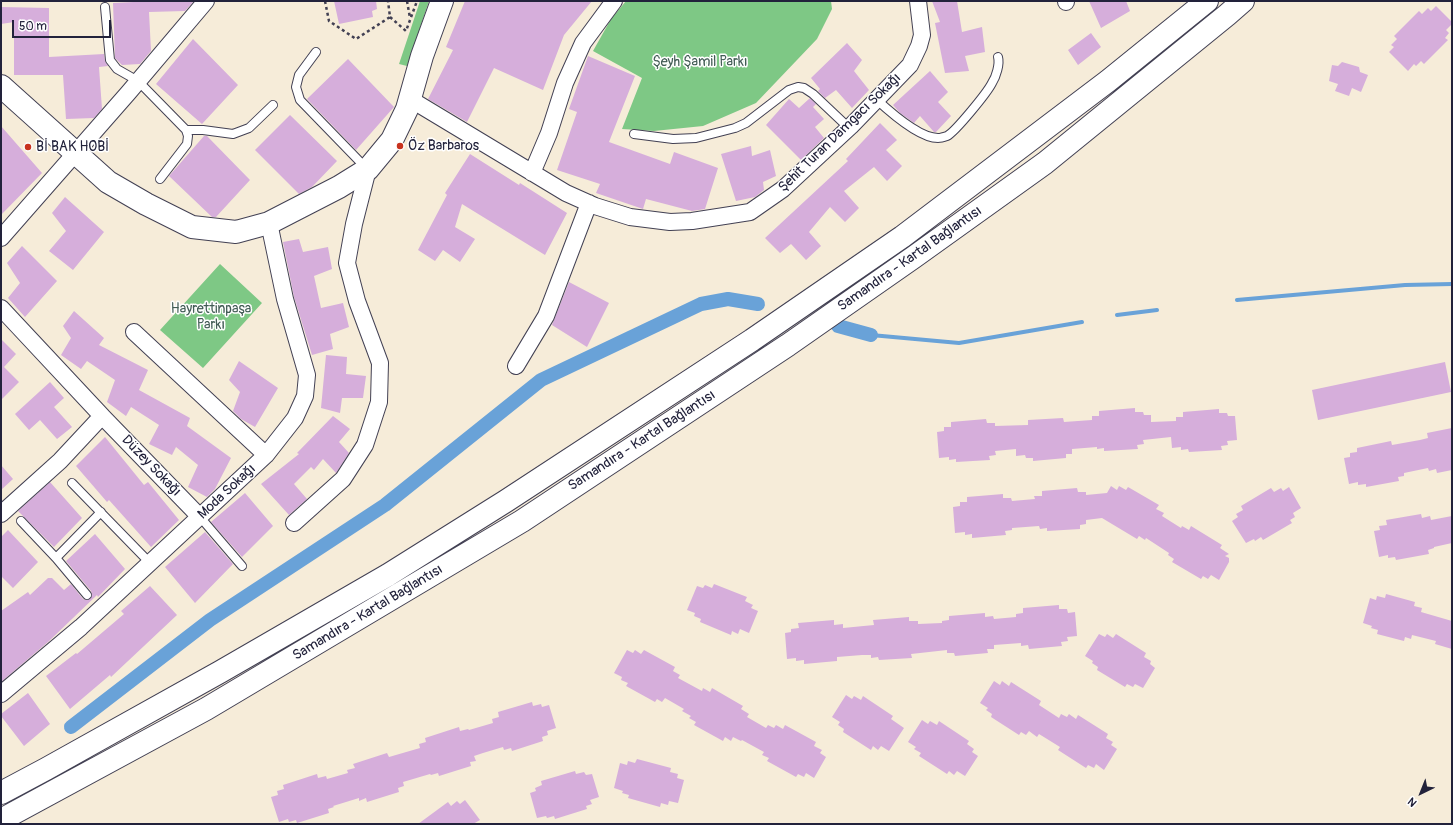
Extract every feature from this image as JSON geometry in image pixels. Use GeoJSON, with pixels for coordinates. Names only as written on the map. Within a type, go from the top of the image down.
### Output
{"type":"FeatureCollection","features":[{"type":"Feature","properties":{"kind":"main road"},"geometry":{"type":"LineString","coordinates":[[1,86],[108,182],[146,204],[192,227],[236,232],[269,223],[339,187],[368,169],[392,140],[407,109],[422,56],[442,1]]}},
{"type":"Feature","properties":{"kind":"main road","name":"Samandıra - Kartal Bağlantısı"},"geometry":{"type":"LineString","coordinates":[[1,793],[220,672],[388,575],[506,501],[746,344],[902,237],[1102,85],[1207,1]]}},
{"type":"Feature","properties":{"kind":"main road","name":"Samandıra - Kartal Bağlantısı"},"geometry":{"type":"LineString","coordinates":[[1,820],[206,709],[515,525],[788,345],[1045,163],[1167,65],[1243,1]]}},
{"type":"Feature","properties":{"kind":"street"},"geometry":{"type":"LineString","coordinates":[[1,238],[206,1]]}},
{"type":"Feature","properties":{"kind":"street"},"geometry":{"type":"LineString","coordinates":[[532,174],[549,133],[564,83],[583,43],[614,1]]}},
{"type":"Feature","properties":{"kind":"street","name":"Şehit Turan Damgacı Sokağı"},"geometry":{"type":"LineString","coordinates":[[410,99],[532,174],[566,193],[589,203],[630,217],[670,222],[692,221],[750,212],[783,189],[849,128],[910,64],[919,46],[922,35],[918,1]]}},
{"type":"Feature","properties":{"kind":"street"},"geometry":{"type":"LineString","coordinates":[[294,523],[343,479],[365,445],[379,402],[380,363],[357,301],[347,263],[354,224],[368,169]]}},
{"type":"Feature","properties":{"kind":"street"},"geometry":{"type":"LineString","coordinates":[[516,366],[546,316],[589,203]]}},
{"type":"Feature","properties":{"kind":"street","name":"Moda Sokağı"},"geometry":{"type":"LineString","coordinates":[[2,692],[81,627],[200,517],[266,455],[295,418],[305,396],[307,375],[285,299],[269,223]]}},
{"type":"Feature","properties":{"kind":"street","name":"Düzey Sokağı"},"geometry":{"type":"LineString","coordinates":[[1,308],[102,416],[200,517]]}},
{"type":"Feature","properties":{"kind":"street"},"geometry":{"type":"LineString","coordinates":[[134,332],[266,455]]}},
{"type":"Feature","properties":{"kind":"street"},"geometry":{"type":"LineString","coordinates":[[1,514],[60,461],[102,416]]}},
{"type":"Feature","properties":{"kind":"lane"},"geometry":{"type":"LineString","coordinates":[[106,7],[110,60],[117,69],[138,81],[186,130],[188,136],[187,144],[160,179]]}},
{"type":"Feature","properties":{"kind":"lane"},"geometry":{"type":"LineString","coordinates":[[316,52],[299,75],[296,87],[300,100],[368,169]]}},
{"type":"Feature","properties":{"kind":"lane"},"geometry":{"type":"LineString","coordinates":[[876,100],[898,118],[926,136],[938,138],[948,136],[965,119],[993,83],[999,67],[998,57]]}},
{"type":"Feature","properties":{"kind":"lane"},"geometry":{"type":"LineString","coordinates":[[634,134],[673,140],[696,138],[735,128],[746,123],[789,90],[798,87],[804,88],[813,94],[849,128]]}},
{"type":"Feature","properties":{"kind":"lane"},"geometry":{"type":"LineString","coordinates":[[186,130],[203,130],[233,134],[249,128],[273,105]]}},
{"type":"Feature","properties":{"kind":"lane"},"geometry":{"type":"LineString","coordinates":[[72,483],[150,563]]}},
{"type":"Feature","properties":{"kind":"lane"},"geometry":{"type":"LineString","coordinates":[[56,558],[101,512]]}},
{"type":"Feature","properties":{"kind":"lane"},"geometry":{"type":"LineString","coordinates":[[200,517],[242,566]]}},
{"type":"Feature","properties":{"kind":"lane"},"geometry":{"type":"LineString","coordinates":[[21,521],[56,558],[87,595]]}},
{"type":"Feature","properties":{"kind":"path"},"geometry":{"type":"LineString","coordinates":[[325,1],[329,21],[356,39],[390,17]]}},
{"type":"Feature","properties":{"kind":"path"},"geometry":{"type":"LineString","coordinates":[[388,1],[390,17],[406,31],[416,1]]}},
{"type":"Feature","properties":{"kind":"path"},"geometry":{"type":"LineString","coordinates":[[407,1],[410,19]]}},
{"type":"Feature","properties":{"kind":"green space"},"geometry":{"type":"Polygon","coordinates":[[[420,1],[429,1],[407,66],[399,64],[420,1]]]}},
{"type":"Feature","properties":{"kind":"green space","name":"Şeyh Şamil Parkı"},"geometry":{"type":"Polygon","coordinates":[[[626,1],[831,1],[832,9],[817,39],[756,103],[703,126],[654,131],[622,129],[642,78],[593,51],[611,19],[626,1]]]}},
{"type":"Feature","properties":{"kind":"green space","name":"Hayrettinpaşa Parkı"},"geometry":{"type":"Polygon","coordinates":[[[220,264],[262,303],[203,368],[160,330],[220,264]]]}},
{"type":"Feature","properties":{"kind":"building"},"geometry":{"type":"Polygon","coordinates":[[[194,1],[185,11],[149,12],[151,51],[140,64],[122,65],[115,58],[113,3],[194,1]]]}},
{"type":"Feature","properties":{"kind":"building"},"geometry":{"type":"Polygon","coordinates":[[[334,1],[376,1],[377,9],[372,11],[373,17],[339,24],[334,1]]]}},
{"type":"Feature","properties":{"kind":"building"},"geometry":{"type":"Polygon","coordinates":[[[465,1],[592,1],[564,35],[543,90],[494,68],[467,122],[428,99],[453,50],[446,47],[465,1]]]}},
{"type":"Feature","properties":{"kind":"building"},"geometry":{"type":"Polygon","coordinates":[[[932,1],[957,1],[962,32],[982,27],[985,52],[965,56],[969,71],[945,73],[935,23],[940,22],[932,1]]]}},
{"type":"Feature","properties":{"kind":"building"},"geometry":{"type":"Polygon","coordinates":[[[1089,1],[1126,1],[1130,11],[1101,28],[1089,1]]]}},
{"type":"Feature","properties":{"kind":"building"},"geometry":{"type":"Polygon","coordinates":[[[1436,6],[1452,22],[1446,30],[1449,33],[1445,38],[1448,40],[1424,64],[1421,61],[1416,66],[1414,64],[1408,71],[1389,52],[1394,47],[1391,45],[1397,39],[1394,36],[1419,11],[1422,14],[1428,8],[1431,11],[1436,6]]]}},
{"type":"Feature","properties":{"kind":"building"},"geometry":{"type":"Polygon","coordinates":[[[1,7],[49,8],[49,57],[104,54],[105,61],[108,66],[99,67],[102,109],[94,118],[66,119],[63,75],[14,75],[14,22],[1,24],[1,7]]]}},
{"type":"Feature","properties":{"kind":"building"},"geometry":{"type":"Polygon","coordinates":[[[1091,33],[1101,47],[1078,65],[1068,50],[1091,33]]]}},
{"type":"Feature","properties":{"kind":"building"},"geometry":{"type":"Polygon","coordinates":[[[193,39],[238,85],[202,124],[156,84],[193,39]]]}},
{"type":"Feature","properties":{"kind":"building"},"geometry":{"type":"Polygon","coordinates":[[[847,43],[862,60],[854,71],[869,90],[852,108],[836,90],[825,98],[818,91],[820,89],[811,78],[847,43]]]}},
{"type":"Feature","properties":{"kind":"building"},"geometry":{"type":"Polygon","coordinates":[[[588,56],[635,76],[609,142],[670,164],[674,152],[718,168],[705,209],[692,211],[646,199],[643,209],[596,193],[600,184],[557,170],[577,112],[569,109],[588,56]]]}},
{"type":"Feature","properties":{"kind":"building"},"geometry":{"type":"Polygon","coordinates":[[[348,59],[394,107],[356,150],[307,99],[348,59]]]}},
{"type":"Feature","properties":{"kind":"building"},"geometry":{"type":"Polygon","coordinates":[[[1342,62],[1359,67],[1360,72],[1368,75],[1361,92],[1352,88],[1349,96],[1335,91],[1338,84],[1329,81],[1332,65],[1338,66],[1342,62]]]}},
{"type":"Feature","properties":{"kind":"building"},"geometry":{"type":"Polygon","coordinates":[[[930,71],[948,92],[938,102],[951,116],[936,132],[934,132],[920,116],[914,123],[900,113],[893,105],[930,71]]]}},
{"type":"Feature","properties":{"kind":"building"},"geometry":{"type":"Polygon","coordinates":[[[810,98],[816,104],[813,107],[824,119],[815,127],[824,138],[801,160],[766,125],[789,99],[799,108],[810,98]]]}},
{"type":"Feature","properties":{"kind":"building"},"geometry":{"type":"Polygon","coordinates":[[[290,115],[337,161],[312,187],[299,194],[255,150],[290,115]]]}},
{"type":"Feature","properties":{"kind":"building"},"geometry":{"type":"Polygon","coordinates":[[[880,123],[897,140],[886,150],[902,166],[887,181],[874,167],[844,191],[859,208],[845,222],[830,207],[809,232],[821,246],[806,260],[791,244],[780,253],[765,238],[848,161],[846,159],[880,123]]]}},
{"type":"Feature","properties":{"kind":"building"},"geometry":{"type":"Polygon","coordinates":[[[1,126],[42,173],[1,215],[1,126]]]}},
{"type":"Feature","properties":{"kind":"building"},"geometry":{"type":"Polygon","coordinates":[[[204,136],[207,136],[250,180],[216,217],[212,217],[169,176],[204,136]]]}},
{"type":"Feature","properties":{"kind":"building"},"geometry":{"type":"Polygon","coordinates":[[[751,146],[752,156],[770,150],[776,176],[763,182],[764,190],[755,197],[736,201],[721,154],[751,146]]]}},
{"type":"Feature","properties":{"kind":"building"},"geometry":{"type":"Polygon","coordinates":[[[470,154],[519,185],[520,183],[567,213],[545,255],[462,204],[455,227],[475,239],[460,262],[443,250],[435,261],[418,250],[447,195],[445,193],[470,154]]]}},
{"type":"Feature","properties":{"kind":"building"},"geometry":{"type":"Polygon","coordinates":[[[65,197],[104,232],[73,270],[49,251],[66,231],[52,213],[65,197]]]}},
{"type":"Feature","properties":{"kind":"building"},"geometry":{"type":"Polygon","coordinates":[[[299,239],[303,252],[328,247],[332,269],[314,276],[321,308],[343,303],[349,327],[330,334],[333,349],[312,355],[294,297],[283,242],[299,239]]]}},
{"type":"Feature","properties":{"kind":"building"},"geometry":{"type":"Polygon","coordinates":[[[22,246],[57,281],[25,317],[8,298],[20,283],[7,263],[22,246]]]}},
{"type":"Feature","properties":{"kind":"building"},"geometry":{"type":"Polygon","coordinates":[[[569,282],[609,303],[587,347],[552,325],[569,282]]]}},
{"type":"Feature","properties":{"kind":"building"},"geometry":{"type":"Polygon","coordinates":[[[74,311],[104,338],[99,345],[148,370],[139,390],[190,418],[187,426],[231,458],[215,489],[207,497],[188,487],[198,465],[176,447],[172,455],[149,444],[159,425],[131,407],[126,416],[107,402],[115,380],[87,361],[81,369],[61,355],[71,338],[63,326],[74,311]]]}},
{"type":"Feature","properties":{"kind":"building"},"geometry":{"type":"Polygon","coordinates":[[[1,339],[16,354],[4,367],[19,382],[1,400],[1,339]]]}},
{"type":"Feature","properties":{"kind":"building"},"geometry":{"type":"Polygon","coordinates":[[[326,355],[347,357],[346,374],[366,376],[363,398],[342,398],[340,413],[321,408],[326,355]]]}},
{"type":"Feature","properties":{"kind":"building"},"geometry":{"type":"Polygon","coordinates":[[[239,361],[278,388],[255,427],[241,419],[233,411],[240,392],[229,380],[239,361]]]}},
{"type":"Feature","properties":{"kind":"building"},"geometry":{"type":"Polygon","coordinates":[[[1445,362],[1451,392],[1318,420],[1312,390],[1445,362]]]}},
{"type":"Feature","properties":{"kind":"building"},"geometry":{"type":"Polygon","coordinates":[[[50,382],[64,398],[54,407],[72,427],[57,439],[40,420],[29,430],[15,414],[50,382]]]}},
{"type":"Feature","properties":{"kind":"building"},"geometry":{"type":"Polygon","coordinates":[[[1135,408],[1135,412],[1143,412],[1144,415],[1151,415],[1151,422],[1176,421],[1176,417],[1183,417],[1183,412],[1219,409],[1219,413],[1227,413],[1228,416],[1235,416],[1237,440],[1227,441],[1228,445],[1221,446],[1222,450],[1189,452],[1188,449],[1181,450],[1181,447],[1172,448],[1171,437],[1143,440],[1144,444],[1137,445],[1138,449],[1104,451],[1104,448],[1097,449],[1097,447],[1072,449],[1072,454],[1066,454],[1066,458],[1033,461],[1033,458],[1026,458],[1025,455],[1016,456],[1016,449],[995,451],[996,455],[989,456],[990,460],[956,462],[956,459],[949,460],[949,457],[939,458],[937,432],[944,431],[944,427],[951,427],[951,422],[986,419],[987,423],[995,423],[995,426],[1028,425],[1028,420],[1063,418],[1064,422],[1092,420],[1092,416],[1099,416],[1099,411],[1135,408]]]}},
{"type":"Feature","properties":{"kind":"building"},"geometry":{"type":"Polygon","coordinates":[[[333,416],[350,429],[339,442],[349,453],[336,473],[323,459],[314,470],[311,467],[294,484],[307,499],[289,515],[261,484],[299,454],[297,453],[333,416]]]}},
{"type":"Feature","properties":{"kind":"building"},"geometry":{"type":"Polygon","coordinates":[[[1452,428],[1452,470],[1437,473],[1436,469],[1429,471],[1428,468],[1404,473],[1404,476],[1398,477],[1399,481],[1366,487],[1366,484],[1358,485],[1358,482],[1349,484],[1344,458],[1350,457],[1350,453],[1357,452],[1357,448],[1391,441],[1392,445],[1420,440],[1428,438],[1427,433],[1452,428]]]}},
{"type":"Feature","properties":{"kind":"building"},"geometry":{"type":"Polygon","coordinates":[[[105,437],[144,485],[148,482],[179,520],[151,547],[109,500],[107,502],[76,466],[105,437]]]}},
{"type":"Feature","properties":{"kind":"building"},"geometry":{"type":"Polygon","coordinates":[[[1,465],[13,479],[1,490],[1,465]]]}},
{"type":"Feature","properties":{"kind":"building"},"geometry":{"type":"Polygon","coordinates":[[[50,482],[82,518],[54,547],[18,511],[50,482]]]}},
{"type":"Feature","properties":{"kind":"building"},"geometry":{"type":"Polygon","coordinates":[[[1111,486],[1117,490],[1119,486],[1126,490],[1128,487],[1159,505],[1156,509],[1164,513],[1162,516],[1181,528],[1182,526],[1189,530],[1191,526],[1222,545],[1220,548],[1229,554],[1225,556],[1229,558],[1229,562],[1219,580],[1211,575],[1208,579],[1203,576],[1201,579],[1172,562],[1174,559],[1168,555],[1169,553],[1146,538],[1145,540],[1139,536],[1137,539],[1102,518],[1086,520],[1086,524],[1080,525],[1080,529],[1047,531],[1047,528],[1040,529],[1039,526],[1012,528],[1012,530],[1005,531],[1006,535],[972,538],[972,534],[965,535],[965,532],[955,533],[953,507],[960,506],[960,502],[967,502],[967,497],[1003,494],[1003,498],[1011,498],[1012,501],[1035,499],[1034,496],[1042,496],[1042,491],[1077,488],[1078,492],[1086,492],[1086,495],[1107,493],[1111,486]]]}},
{"type":"Feature","properties":{"kind":"building"},"geometry":{"type":"Polygon","coordinates":[[[1289,487],[1301,508],[1293,513],[1295,517],[1290,520],[1292,523],[1263,540],[1261,537],[1255,541],[1254,539],[1246,543],[1232,521],[1238,517],[1236,514],[1243,510],[1241,506],[1271,488],[1274,492],[1281,488],[1283,491],[1289,487]]]}},
{"type":"Feature","properties":{"kind":"building"},"geometry":{"type":"Polygon","coordinates":[[[245,493],[273,526],[242,557],[211,522],[245,493]]]}},
{"type":"Feature","properties":{"kind":"building"},"geometry":{"type":"Polygon","coordinates":[[[1421,514],[1422,518],[1430,516],[1431,520],[1452,516],[1452,543],[1434,547],[1428,550],[1429,554],[1396,560],[1395,557],[1388,558],[1388,555],[1379,557],[1374,531],[1380,530],[1379,526],[1387,525],[1386,520],[1421,514]]]}},
{"type":"Feature","properties":{"kind":"building"},"geometry":{"type":"Polygon","coordinates":[[[8,530],[38,562],[13,588],[1,576],[1,537],[8,530]]]}},
{"type":"Feature","properties":{"kind":"building"},"geometry":{"type":"Polygon","coordinates":[[[205,532],[233,564],[195,603],[165,567],[205,532]]]}},
{"type":"Feature","properties":{"kind":"building"},"geometry":{"type":"Polygon","coordinates":[[[95,534],[125,569],[98,597],[97,595],[48,642],[1,682],[1,611],[28,592],[30,595],[48,578],[52,578],[64,590],[71,584],[83,599],[90,599],[92,596],[91,591],[66,561],[95,534]]]}},
{"type":"Feature","properties":{"kind":"building"},"geometry":{"type":"Polygon","coordinates":[[[714,584],[747,597],[745,601],[753,605],[751,608],[758,611],[749,633],[740,629],[738,634],[732,631],[731,635],[700,622],[701,619],[694,616],[695,613],[687,610],[697,586],[703,588],[705,585],[712,588],[714,584]]]}},
{"type":"Feature","properties":{"kind":"building"},"geometry":{"type":"Polygon","coordinates":[[[150,586],[177,615],[111,677],[110,675],[70,709],[46,676],[76,653],[77,654],[124,614],[121,611],[150,586]]]}},
{"type":"Feature","properties":{"kind":"building"},"geometry":{"type":"Polygon","coordinates":[[[1386,594],[1415,602],[1414,606],[1422,608],[1421,612],[1452,621],[1452,649],[1435,644],[1436,641],[1412,635],[1411,639],[1405,637],[1404,641],[1377,634],[1378,630],[1363,623],[1370,598],[1376,600],[1377,596],[1385,598],[1386,594]]]}},
{"type":"Feature","properties":{"kind":"building"},"geometry":{"type":"Polygon","coordinates":[[[1059,605],[1059,609],[1067,609],[1068,613],[1075,612],[1077,636],[1067,637],[1068,641],[1061,642],[1062,646],[1029,649],[1028,645],[1021,646],[1021,643],[994,645],[994,649],[987,649],[988,653],[955,656],[954,653],[947,653],[947,650],[911,654],[912,658],[879,660],[878,657],[871,658],[871,655],[862,655],[837,657],[837,661],[804,664],[804,660],[796,661],[796,658],[787,659],[785,633],[791,632],[791,629],[799,628],[798,623],[834,620],[834,625],[843,624],[843,628],[874,625],[873,620],[909,617],[909,621],[918,621],[918,624],[942,623],[942,621],[949,620],[949,616],[985,613],[985,617],[993,616],[994,619],[1016,617],[1016,614],[1023,613],[1023,608],[1059,605]]]}},
{"type":"Feature","properties":{"kind":"building"},"geometry":{"type":"Polygon","coordinates":[[[1099,634],[1105,637],[1107,634],[1113,638],[1116,634],[1146,653],[1144,657],[1151,661],[1150,664],[1155,668],[1143,688],[1135,684],[1133,687],[1127,684],[1125,687],[1097,670],[1098,667],[1092,663],[1093,661],[1085,656],[1099,634]]]}},
{"type":"Feature","properties":{"kind":"building"},"geometry":{"type":"Polygon","coordinates":[[[627,650],[633,653],[635,650],[641,654],[644,650],[675,667],[673,671],[680,675],[678,678],[702,691],[703,688],[710,692],[712,688],[743,706],[741,709],[749,714],[747,717],[766,728],[768,725],[774,728],[776,725],[783,729],[785,725],[816,742],[814,746],[822,750],[820,753],[826,757],[814,778],[806,773],[804,777],[798,774],[796,777],[767,761],[769,758],[762,755],[764,752],[742,740],[741,741],[733,737],[731,741],[725,737],[723,741],[694,725],[696,722],[689,718],[691,716],[682,711],[684,709],[665,698],[662,702],[657,699],[655,702],[626,686],[628,683],[621,680],[622,677],[614,673],[627,650]]]}},
{"type":"Feature","properties":{"kind":"building"},"geometry":{"type":"Polygon","coordinates":[[[994,681],[1000,685],[1002,681],[1009,686],[1011,682],[1041,701],[1039,705],[1059,718],[1061,714],[1067,717],[1069,714],[1076,719],[1078,715],[1108,734],[1106,738],[1113,742],[1111,745],[1117,749],[1104,770],[1096,764],[1094,768],[1088,765],[1086,768],[1058,750],[1060,747],[1039,734],[1037,737],[1029,731],[1026,735],[1021,732],[1019,735],[991,717],[992,714],[986,710],[988,708],[980,703],[994,681]]]}},
{"type":"Feature","properties":{"kind":"building"},"geometry":{"type":"Polygon","coordinates":[[[28,693],[50,724],[24,746],[1,714],[28,693]]]}},
{"type":"Feature","properties":{"kind":"building"},"geometry":{"type":"Polygon","coordinates":[[[846,695],[852,699],[854,696],[861,700],[863,696],[893,716],[891,719],[904,728],[889,751],[881,746],[878,750],[873,746],[871,750],[843,732],[844,729],[838,725],[840,722],[832,717],[846,695]]]}},
{"type":"Feature","properties":{"kind":"building"},"geometry":{"type":"Polygon","coordinates":[[[532,702],[533,706],[541,704],[542,707],[549,705],[556,728],[547,731],[548,735],[542,737],[543,741],[512,751],[511,748],[504,750],[503,747],[474,756],[476,761],[470,762],[471,766],[439,776],[438,773],[430,774],[403,782],[404,786],[398,788],[399,792],[367,802],[366,798],[359,801],[359,798],[333,806],[334,807],[328,809],[329,813],[297,823],[296,820],[289,822],[288,819],[279,822],[271,797],[278,795],[277,791],[284,789],[283,785],[317,774],[318,778],[326,776],[327,779],[348,773],[347,770],[355,768],[353,764],[387,753],[389,757],[420,748],[419,744],[426,742],[425,738],[459,727],[460,731],[469,730],[493,723],[492,719],[499,717],[498,712],[532,702]]]}},
{"type":"Feature","properties":{"kind":"building"},"geometry":{"type":"Polygon","coordinates":[[[922,720],[928,724],[930,721],[937,725],[939,721],[969,741],[967,744],[974,749],[972,752],[978,756],[965,776],[957,771],[954,775],[949,771],[947,774],[919,756],[921,753],[914,749],[916,747],[908,742],[922,720]]]}},
{"type":"Feature","properties":{"kind":"building"},"geometry":{"type":"Polygon","coordinates":[[[637,759],[671,768],[670,772],[678,774],[677,778],[684,780],[678,803],[669,801],[668,805],[661,803],[660,807],[628,798],[629,795],[614,788],[620,763],[627,765],[628,761],[635,763],[637,759]]]}},
{"type":"Feature","properties":{"kind":"building"},"geometry":{"type":"Polygon","coordinates":[[[575,771],[576,774],[584,772],[586,775],[592,774],[599,797],[590,800],[592,804],[586,806],[587,809],[555,819],[554,816],[537,818],[530,793],[536,791],[535,788],[542,785],[541,781],[575,771]]]}},
{"type":"Feature","properties":{"kind":"building"},"geometry":{"type":"Polygon","coordinates":[[[465,800],[480,820],[473,824],[418,824],[448,802],[451,806],[457,801],[460,804],[465,800]]]}},
{"type":"Feature","properties":{"kind":"waterway"},"geometry":{"type":"LineString","coordinates":[[1237,300],[1405,285],[1452,284]]}},
{"type":"Feature","properties":{"kind":"waterway"},"geometry":{"type":"LineString","coordinates":[[71,727],[210,620],[385,505],[541,380],[701,304],[728,299],[758,304]]}},
{"type":"Feature","properties":{"kind":"waterway"},"geometry":{"type":"LineString","coordinates":[[1117,315],[1157,310]]}},
{"type":"Feature","properties":{"kind":"waterway"},"geometry":{"type":"LineString","coordinates":[[871,335],[959,343],[1082,322]]}},
{"type":"Feature","properties":{"kind":"waterway"},"geometry":{"type":"LineString","coordinates":[[838,326],[871,335]]}},
{"type":"Feature","properties":{"kind":"place","name":"Öz Barbaros"},"geometry":{"type":"Point","coordinates":[400,146]}},
{"type":"Feature","properties":{"kind":"place","name":"Bİ BAK HOBİ"},"geometry":{"type":"Point","coordinates":[28,147]}}]}
